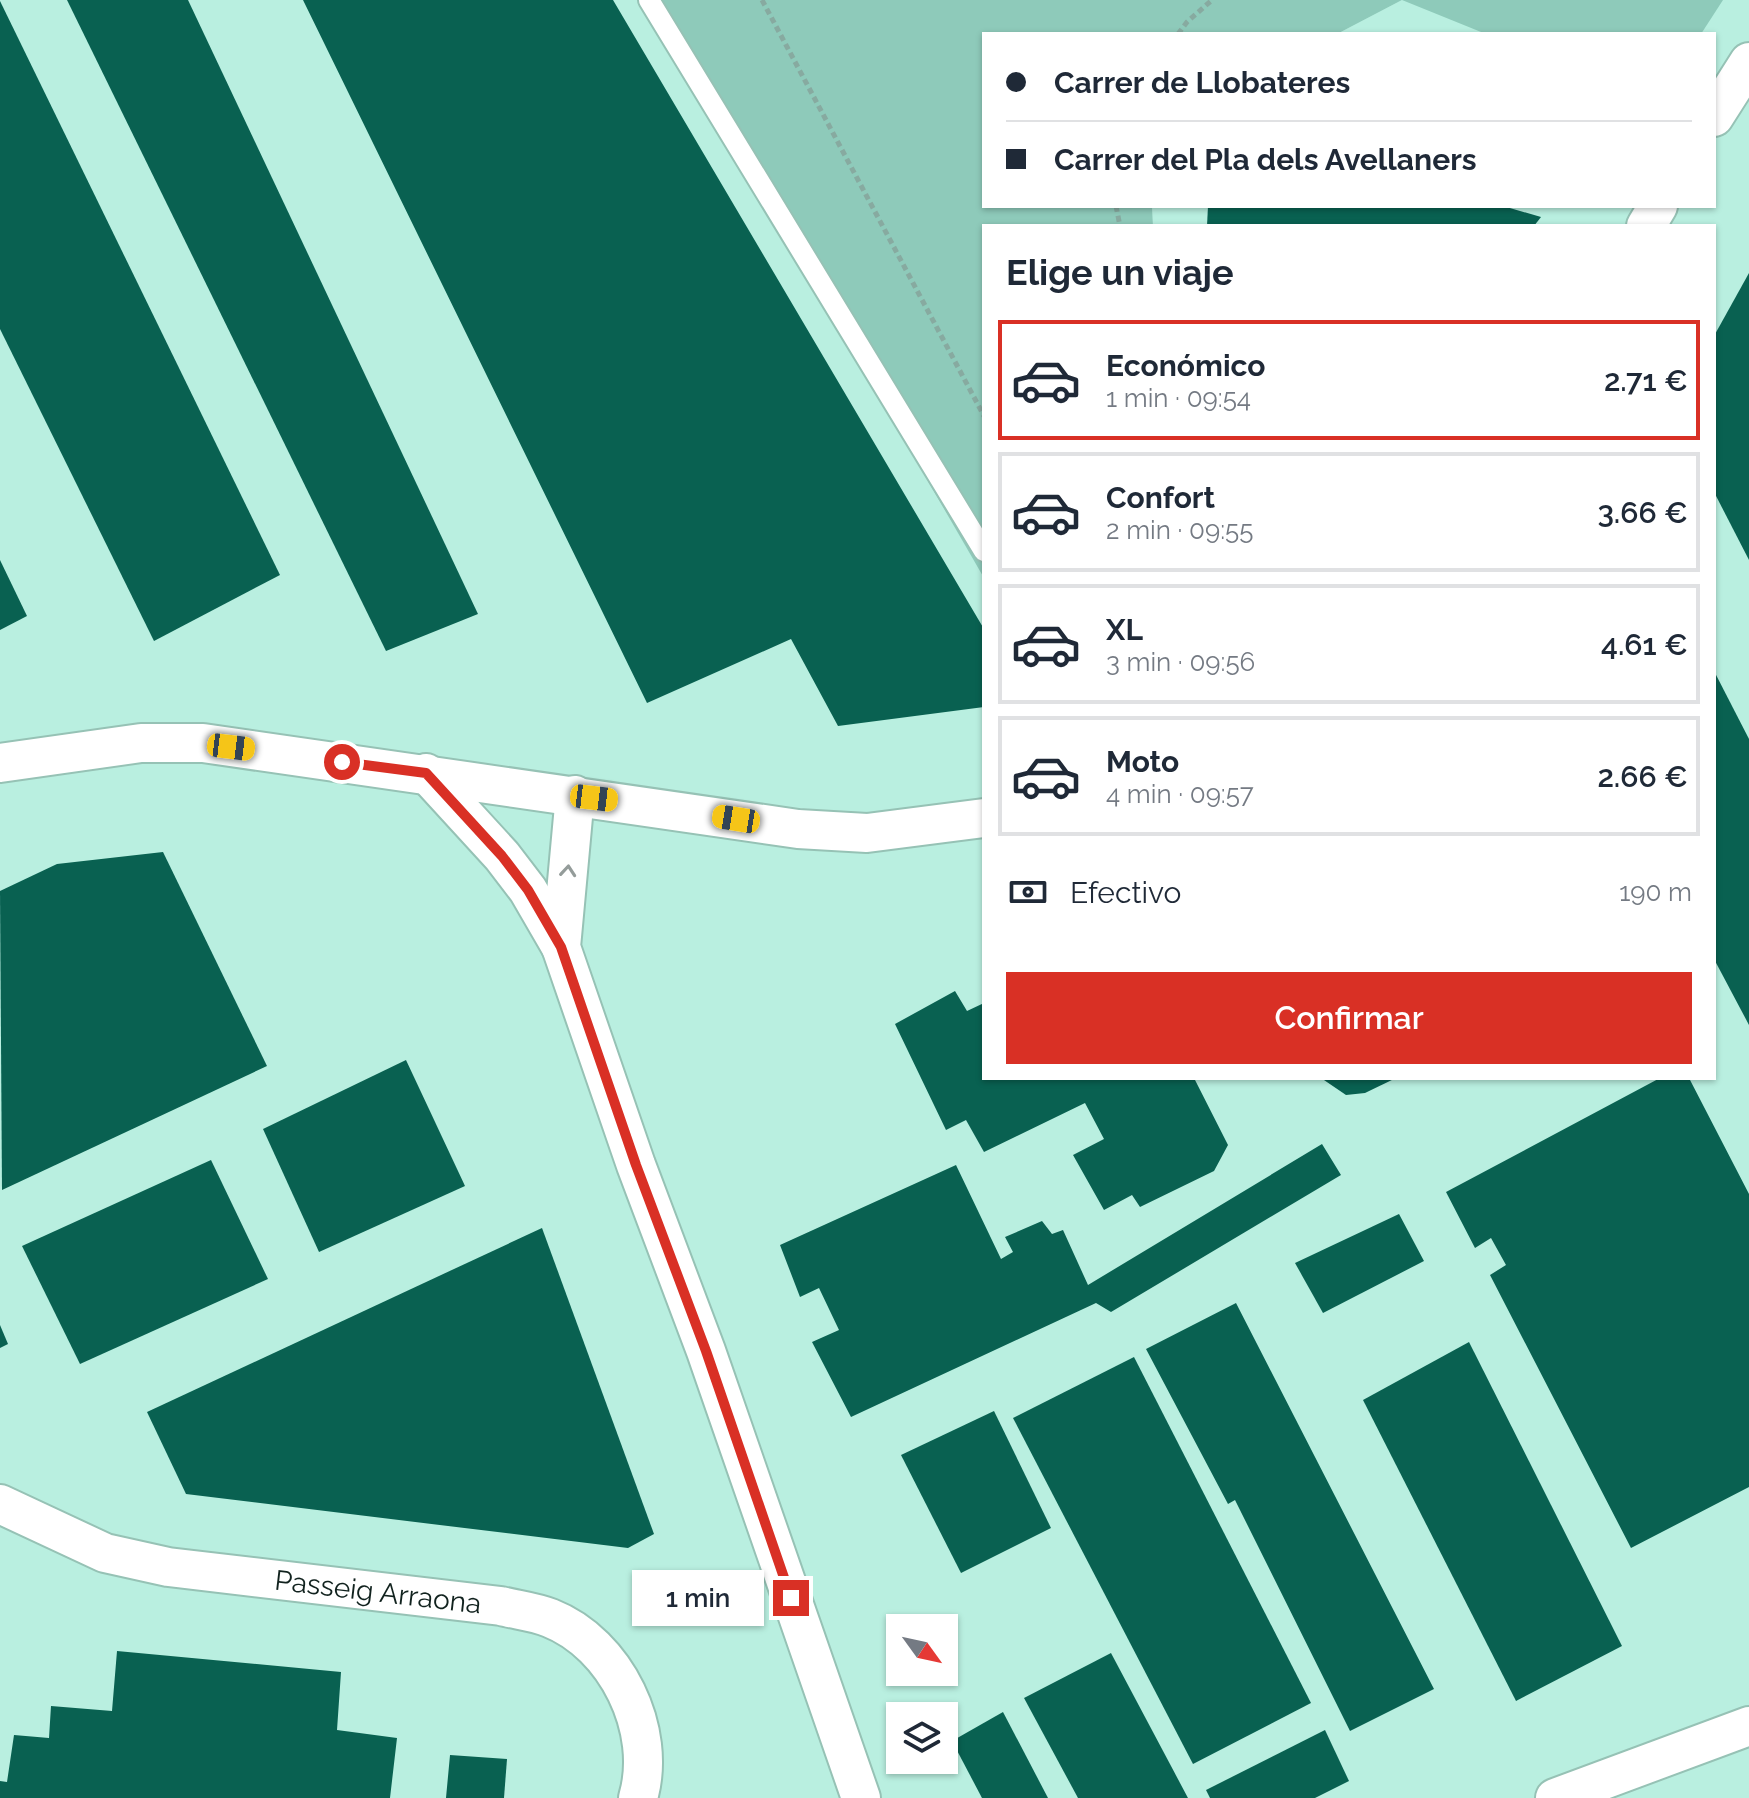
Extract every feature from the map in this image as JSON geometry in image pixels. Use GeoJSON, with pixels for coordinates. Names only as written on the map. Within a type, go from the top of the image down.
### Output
{"type":"FeatureCollection","features":[{"type":"Feature","properties":{"kind":"street"},"geometry":{"type":"LineString","coordinates":[[1716,114],[1749,62]]}},
{"type":"Feature","properties":{"kind":"street"},"geometry":{"type":"LineString","coordinates":[[0,763],[141,743],[203,743],[798,829],[867,833],[982,818]]}},
{"type":"Feature","properties":{"kind":"street"},"geometry":{"type":"LineString","coordinates":[[426,773],[475,825],[519,879],[561,947],[636,1165],[706,1351],[861,1798]]}},
{"type":"Feature","properties":{"kind":"street"},"geometry":{"type":"LineString","coordinates":[[561,947],[575,795]]}},
{"type":"Feature","properties":{"kind":"street","name":"Passeig Arraona"},"geometry":{"type":"LineString","coordinates":[[0,1504],[105,1553],[168,1567],[501,1606],[550,1618],[588,1641],[625,1687],[642,1738],[642,1784],[638,1798]]}},
{"type":"Feature","properties":{"kind":"street"},"geometry":{"type":"LineString","coordinates":[[1555,1798],[1749,1726]]}},
{"type":"Feature","properties":{"kind":"lane"},"geometry":{"type":"LineString","coordinates":[[649,0],[982,548]]}},
{"type":"Feature","properties":{"kind":"path"},"geometry":{"type":"LineString","coordinates":[[762,0],[982,412]]}},
{"type":"Feature","properties":{"kind":"path"},"geometry":{"type":"LineString","coordinates":[[1180,32],[1212,0]]}},
{"type":"Feature","properties":{"kind":"shaded area"},"geometry":{"type":"Polygon","coordinates":[[[0,0],[663,0],[982,568],[982,1080],[1716,1080],[1716,224],[1153,224],[1152,208],[1716,208],[1716,32],[1341,32],[1402,0],[1749,0],[1749,1798],[0,1798],[0,0]]]}},
{"type":"Feature","properties":{"kind":"shaded area"},"geometry":{"type":"Polygon","coordinates":[[[650,0],[1402,0],[1341,32],[982,32],[982,208],[1152,208],[1153,224],[982,224],[982,575],[650,0]]]}},
{"type":"Feature","properties":{"kind":"shaded area"},"geometry":{"type":"Polygon","coordinates":[[[1402,0],[1723,0],[1702,32],[1481,32],[1402,0]]]}},
{"type":"Feature","properties":{"kind":"building"},"geometry":{"type":"Polygon","coordinates":[[[67,0],[188,0],[478,614],[386,651],[67,0]]]}},
{"type":"Feature","properties":{"kind":"building"},"geometry":{"type":"Polygon","coordinates":[[[303,0],[613,0],[982,626],[982,707],[838,726],[791,639],[647,703],[303,0]]]}},
{"type":"Feature","properties":{"kind":"building"},"geometry":{"type":"Polygon","coordinates":[[[0,1],[280,575],[154,641],[0,329],[0,1]]]}},
{"type":"Feature","properties":{"kind":"building"},"geometry":{"type":"Polygon","coordinates":[[[1208,208],[1510,208],[1541,217],[1536,224],[1207,224],[1208,208]]]}},
{"type":"Feature","properties":{"kind":"building"},"geometry":{"type":"Polygon","coordinates":[[[1749,273],[1749,560],[1716,496],[1716,332],[1749,273]]]}},
{"type":"Feature","properties":{"kind":"building"},"geometry":{"type":"Polygon","coordinates":[[[0,560],[27,616],[0,630],[0,560]]]}},
{"type":"Feature","properties":{"kind":"building"},"geometry":{"type":"Polygon","coordinates":[[[1716,675],[1749,739],[1749,1025],[1716,963],[1716,675]]]}},
{"type":"Feature","properties":{"kind":"building"},"geometry":{"type":"Polygon","coordinates":[[[163,852],[267,1066],[2,1190],[0,891],[57,864],[163,852]]]}},
{"type":"Feature","properties":{"kind":"building"},"geometry":{"type":"Polygon","coordinates":[[[955,991],[967,1011],[982,1004],[982,1080],[1195,1080],[1228,1145],[1214,1171],[1140,1207],[1132,1195],[1104,1210],[1073,1155],[1104,1139],[1085,1103],[984,1152],[966,1120],[946,1130],[895,1024],[955,991]]]}},
{"type":"Feature","properties":{"kind":"building"},"geometry":{"type":"Polygon","coordinates":[[[406,1060],[465,1186],[319,1252],[263,1129],[406,1060]]]}},
{"type":"Feature","properties":{"kind":"building"},"geometry":{"type":"Polygon","coordinates":[[[1324,1080],[1392,1080],[1365,1093],[1346,1095],[1324,1080]]]}},
{"type":"Feature","properties":{"kind":"building"},"geometry":{"type":"Polygon","coordinates":[[[1656,1080],[1690,1080],[1749,1194],[1749,1487],[1631,1548],[1490,1275],[1506,1265],[1491,1238],[1475,1248],[1446,1192],[1656,1080]]]}},
{"type":"Feature","properties":{"kind":"building"},"geometry":{"type":"Polygon","coordinates":[[[1322,1144],[1341,1175],[1111,1312],[1096,1303],[851,1417],[812,1342],[839,1330],[819,1288],[800,1297],[780,1245],[956,1165],[1001,1259],[1013,1252],[1005,1237],[1042,1221],[1052,1234],[1063,1230],[1088,1285],[1322,1144]]]}},
{"type":"Feature","properties":{"kind":"building"},"geometry":{"type":"Polygon","coordinates":[[[211,1160],[268,1279],[80,1364],[22,1246],[211,1160]]]}},
{"type":"Feature","properties":{"kind":"building"},"geometry":{"type":"Polygon","coordinates":[[[1399,1214],[1424,1261],[1323,1313],[1295,1263],[1399,1214]]]}},
{"type":"Feature","properties":{"kind":"building"},"geometry":{"type":"Polygon","coordinates":[[[542,1228],[654,1534],[628,1548],[186,1494],[147,1412],[542,1228]]]}},
{"type":"Feature","properties":{"kind":"building"},"geometry":{"type":"Polygon","coordinates":[[[1236,1303],[1434,1689],[1350,1731],[1235,1500],[1228,1504],[1146,1349],[1236,1303]]]}},
{"type":"Feature","properties":{"kind":"building"},"geometry":{"type":"Polygon","coordinates":[[[0,1325],[8,1344],[0,1348],[0,1325]]]}},
{"type":"Feature","properties":{"kind":"building"},"geometry":{"type":"Polygon","coordinates":[[[1469,1342],[1622,1646],[1516,1701],[1363,1400],[1469,1342]]]}},
{"type":"Feature","properties":{"kind":"building"},"geometry":{"type":"Polygon","coordinates":[[[1134,1357],[1311,1703],[1193,1764],[1013,1418],[1134,1357]]]}},
{"type":"Feature","properties":{"kind":"building"},"geometry":{"type":"Polygon","coordinates":[[[994,1411],[1051,1528],[961,1573],[901,1455],[994,1411]]]}},
{"type":"Feature","properties":{"kind":"building"},"geometry":{"type":"Polygon","coordinates":[[[117,1651],[341,1672],[337,1730],[397,1738],[390,1798],[0,1798],[0,1781],[7,1782],[14,1735],[49,1738],[51,1706],[112,1711],[117,1651]]]}},
{"type":"Feature","properties":{"kind":"building"},"geometry":{"type":"Polygon","coordinates":[[[1111,1653],[1188,1798],[1078,1798],[1024,1698],[1111,1653]]]}},
{"type":"Feature","properties":{"kind":"building"},"geometry":{"type":"Polygon","coordinates":[[[1003,1712],[1048,1798],[982,1798],[958,1752],[958,1738],[1003,1712]]]}},
{"type":"Feature","properties":{"kind":"building"},"geometry":{"type":"Polygon","coordinates":[[[1325,1730],[1349,1781],[1315,1798],[1210,1798],[1206,1790],[1325,1730]]]}},
{"type":"Feature","properties":{"kind":"building"},"geometry":{"type":"Polygon","coordinates":[[[450,1755],[507,1759],[504,1798],[446,1798],[450,1755]]]}},
{"type":"Feature","properties":{"kind":"route"},"geometry":{"type":"LineString","coordinates":[[342,762],[426,773],[502,856],[528,890],[561,947],[791,1598]]}}]}
